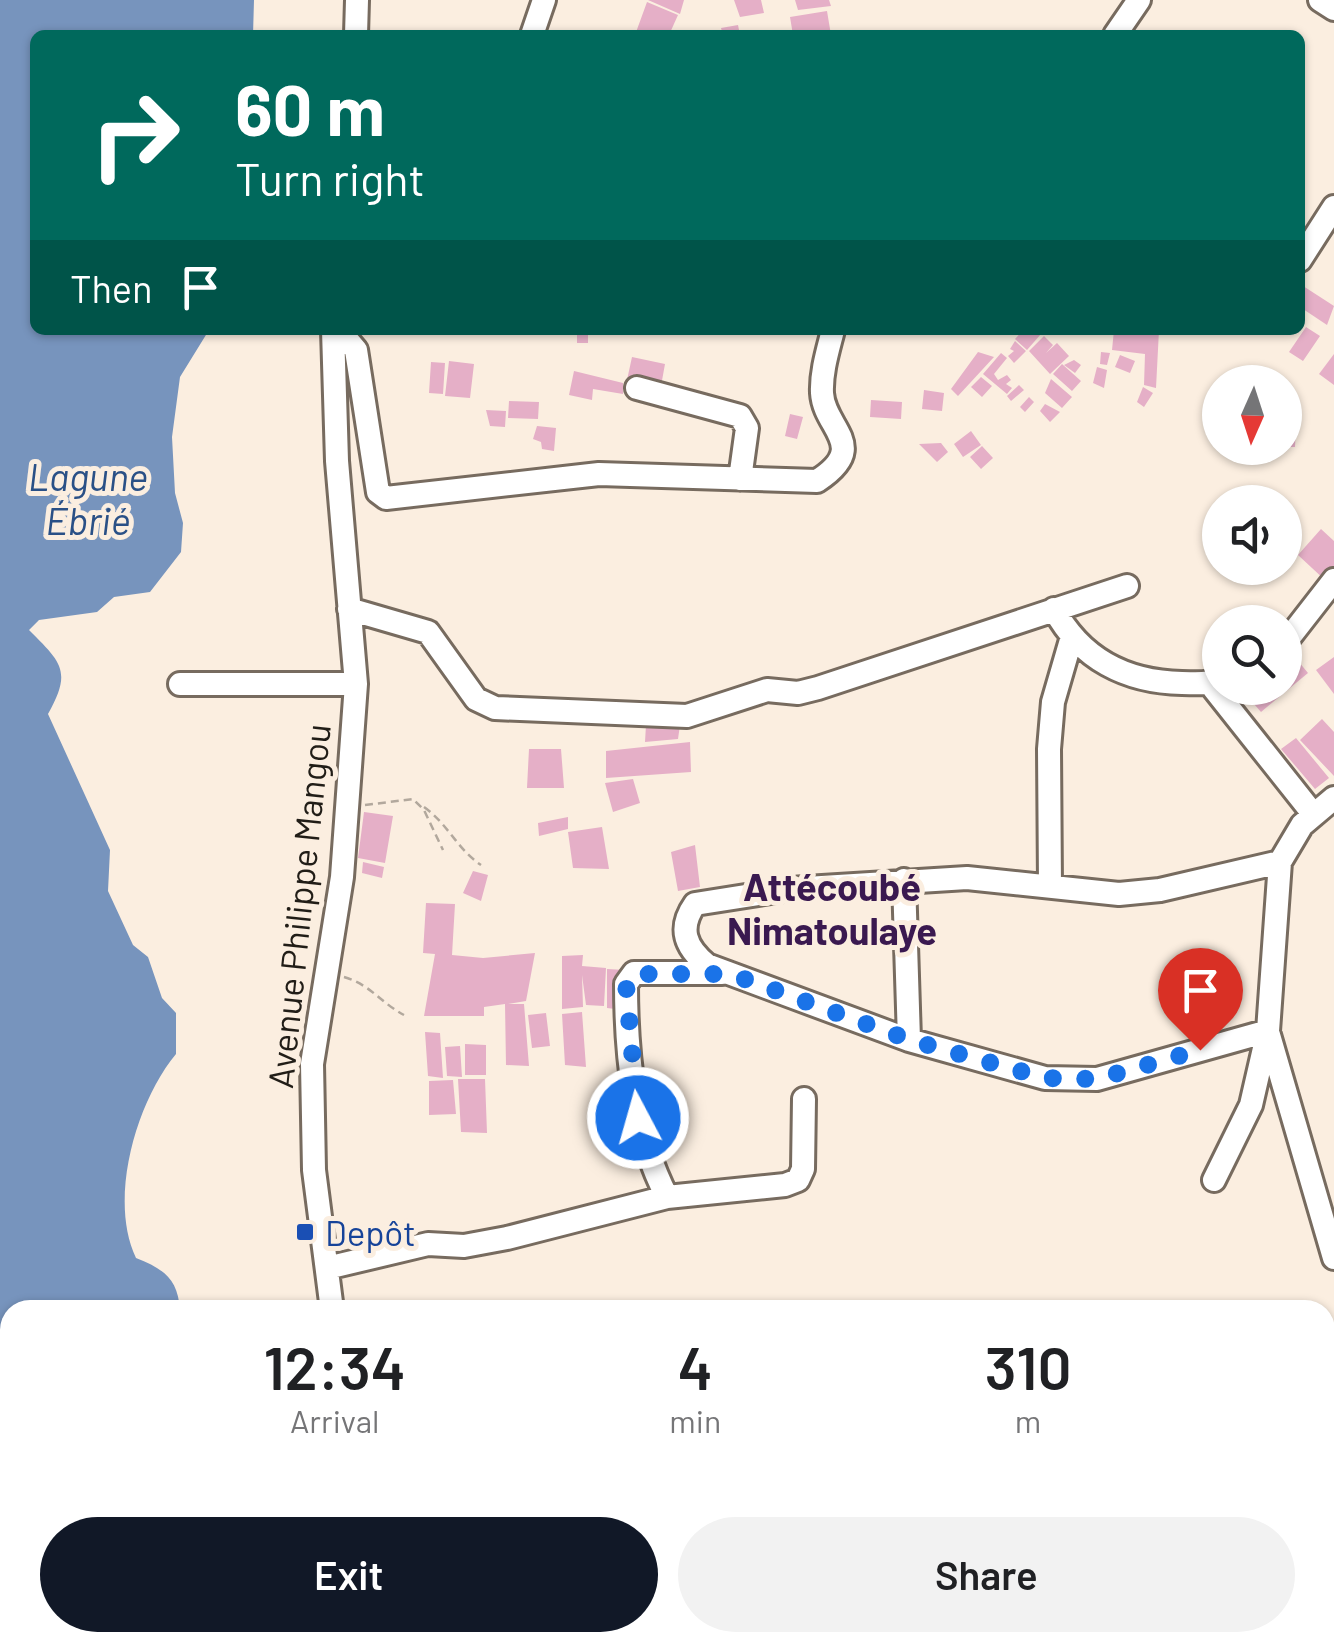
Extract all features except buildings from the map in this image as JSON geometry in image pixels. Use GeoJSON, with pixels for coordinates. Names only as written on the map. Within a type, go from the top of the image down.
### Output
{"type":"FeatureCollection","features":[{"type":"Feature","properties":{"kind":"street"},"geometry":{"type":"LineString","coordinates":[[356,0],[356,30]]}},
{"type":"Feature","properties":{"kind":"street"},"geometry":{"type":"LineString","coordinates":[[534,30],[544,0]]}},
{"type":"Feature","properties":{"kind":"street"},"geometry":{"type":"LineString","coordinates":[[1118,30],[1139,0]]}},
{"type":"Feature","properties":{"kind":"street"},"geometry":{"type":"LineString","coordinates":[[1320,0],[1334,9]]}},
{"type":"Feature","properties":{"kind":"street"},"geometry":{"type":"LineString","coordinates":[[1305,252],[1334,207]]}},
{"type":"Feature","properties":{"kind":"street","name":"Avenue Philippe Mangou"},"geometry":{"type":"LineString","coordinates":[[331,1300],[311,1120],[312,1064],[350,806],[356,684],[336,335]]}},
{"type":"Feature","properties":{"kind":"street"},"geometry":{"type":"LineString","coordinates":[[341,335],[356,350],[378,492],[386,498],[483,484],[599,474],[817,481],[838,462],[841,431],[822,396],[832,335]]}},
{"type":"Feature","properties":{"kind":"street"},"geometry":{"type":"LineString","coordinates":[[637,388],[740,416],[747,428],[740,480]]}},
{"type":"Feature","properties":{"kind":"street"},"geometry":{"type":"LineString","coordinates":[[1302,621],[1334,580]]}},
{"type":"Feature","properties":{"kind":"street"},"geometry":{"type":"LineString","coordinates":[[350,609],[428,632],[476,698],[495,708],[687,716],[767,690],[798,693],[818,688],[1128,586]]}},
{"type":"Feature","properties":{"kind":"street"},"geometry":{"type":"LineString","coordinates":[[1054,609],[1071,640],[1108,666],[1148,682],[1202,681]]}},
{"type":"Feature","properties":{"kind":"street"},"geometry":{"type":"LineString","coordinates":[[1050,885],[1049,750],[1053,702],[1071,640]]}},
{"type":"Feature","properties":{"kind":"street"},"geometry":{"type":"LineString","coordinates":[[180,684],[356,684]]}},
{"type":"Feature","properties":{"kind":"street"},"geometry":{"type":"LineString","coordinates":[[1226,705],[1314,815]]}},
{"type":"Feature","properties":{"kind":"street"},"geometry":{"type":"LineString","coordinates":[[1214,1180],[1251,1105],[1268,1032],[1280,862],[1289,842],[1334,798]]}},
{"type":"Feature","properties":{"kind":"street"},"geometry":{"type":"LineString","coordinates":[[1268,1032],[1097,1079],[1045,1078],[910,1040],[706,965],[686,939],[684,920],[695,904],[790,889],[967,878],[1119,894],[1160,890],[1280,862]]}},
{"type":"Feature","properties":{"kind":"street"},"geometry":{"type":"LineString","coordinates":[[904,880],[910,1040]]}},
{"type":"Feature","properties":{"kind":"street"},"geometry":{"type":"LineString","coordinates":[[667,1197],[647,1158],[638,1118],[626,984],[634,974],[654,971],[731,974]]}},
{"type":"Feature","properties":{"kind":"street"},"geometry":{"type":"LineString","coordinates":[[1268,1032],[1334,1258]]}},
{"type":"Feature","properties":{"kind":"street"},"geometry":{"type":"LineString","coordinates":[[327,1268],[428,1244],[464,1246],[507,1238],[667,1197],[763,1189],[798,1180],[804,1169],[804,1099]]}},
{"type":"Feature","properties":{"kind":"path"},"geometry":{"type":"LineString","coordinates":[[413,800],[424,810],[443,850]]}},
{"type":"Feature","properties":{"kind":"path"},"geometry":{"type":"LineString","coordinates":[[350,806],[413,800],[444,822],[463,853],[482,865]]}},
{"type":"Feature","properties":{"kind":"path"},"geometry":{"type":"LineString","coordinates":[[328,972],[376,990],[385,1005],[404,1015]]}},
{"type":"Feature","properties":{"kind":"water","name":"Lagune Ébrié"},"geometry":{"type":"Polygon","coordinates":[[[0,0],[254,0],[253,30],[30,30],[30,335],[206,335],[180,377],[172,437],[175,493],[183,523],[181,552],[150,592],[114,597],[97,612],[39,620],[29,630],[60,668],[60,687],[48,714],[110,850],[108,891],[133,945],[148,957],[162,998],[176,1013],[176,1054],[138,1124],[130,1152],[125,1208],[136,1258],[168,1276],[178,1300],[0,1300],[0,0]]]}},
{"type":"Feature","properties":{"kind":"place","name":"Depôt"},"geometry":{"type":"Point","coordinates":[305,1232]}},
{"type":"Feature","properties":{"kind":"district","name":"Attécoubé Nimatoulaye"},"geometry":{"type":"Point","coordinates":[832,908]}},
{"type":"Feature","properties":{"kind":"route"},"geometry":{"type":"LineString","coordinates":[[638,1118],[626,984],[634,974],[654,971],[731,974],[910,1040],[1045,1078],[1097,1079],[1200,1050]]}}]}
